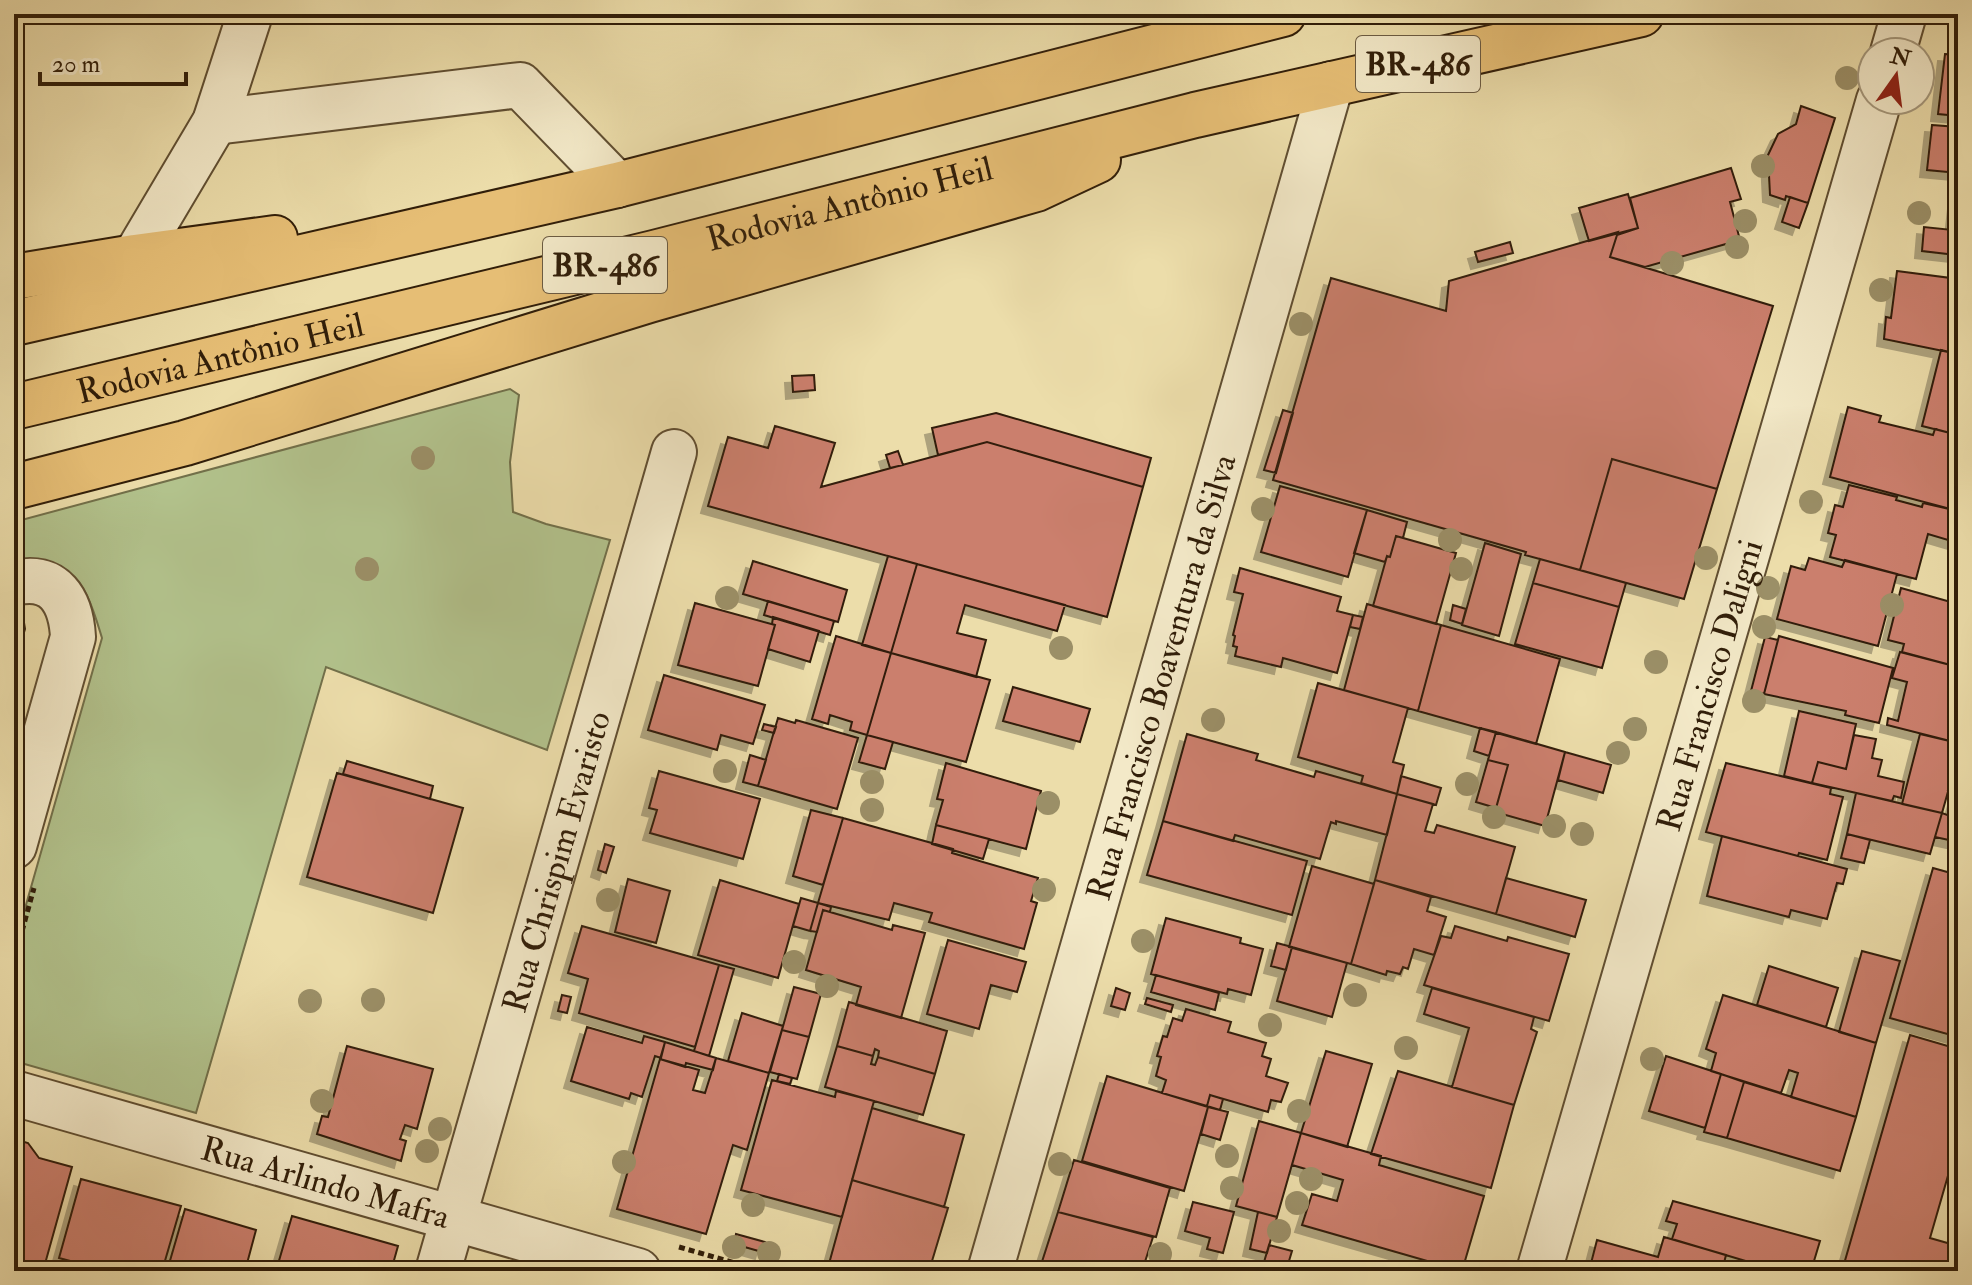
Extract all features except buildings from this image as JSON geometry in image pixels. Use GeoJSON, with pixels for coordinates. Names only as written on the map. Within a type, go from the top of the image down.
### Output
{"type":"FeatureCollection","features":[{"type":"Feature","properties":{"kind":"main road","name":"BR-486"},"geometry":{"type":"LineString","coordinates":[[14,323],[617,185],[1283,14]]}},
{"type":"Feature","properties":{"kind":"main road","name":"Rodovia Antônio Heil"},"geometry":{"type":"LineString","coordinates":[[14,407],[669,249],[1195,115],[1641,14]]}},
{"type":"Feature","properties":{"kind":"main road"},"geometry":{"type":"LineString","coordinates":[[14,487],[185,443],[649,300],[1036,189],[1195,115]]}},
{"type":"Feature","properties":{"kind":"main road"},"geometry":{"type":"LineString","coordinates":[[14,277],[135,257],[508,209]]}},
{"type":"Feature","properties":{"kind":"street"},"geometry":{"type":"LineString","coordinates":[[135,257],[215,122],[250,14]]}},
{"type":"Feature","properties":{"kind":"street"},"geometry":{"type":"LineString","coordinates":[[1898,36],[1904,14]]}},
{"type":"Feature","properties":{"kind":"street","name":"Rua Francisco Boaventura da Silva"},"geometry":{"type":"LineString","coordinates":[[990,1271],[1331,84]]}},
{"type":"Feature","properties":{"kind":"street"},"geometry":{"type":"LineString","coordinates":[[215,122],[520,85],[617,185]]}},
{"type":"Feature","properties":{"kind":"street","name":"Rua Francisco Daligni"},"geometry":{"type":"LineString","coordinates":[[1539,1271],[1874,116]]}},
{"type":"Feature","properties":{"kind":"street","name":"Rua Chrispim Evaristo"},"geometry":{"type":"LineString","coordinates":[[438,1271],[674,452]]}},
{"type":"Feature","properties":{"kind":"street"},"geometry":{"type":"LineString","coordinates":[[14,583],[28,579],[51,586],[67,601],[73,637],[14,846]]}},
{"type":"Feature","properties":{"kind":"street","name":"Rua Arlindo Mafra"},"geometry":{"type":"LineString","coordinates":[[14,1093],[638,1271]]}},
{"type":"Feature","properties":{"kind":"green space"},"geometry":{"type":"Polygon","coordinates":[[[510,389],[519,395],[510,462],[513,512],[610,540],[547,750],[326,667],[196,1113],[14,1061],[14,947],[102,638],[89,600],[72,576],[53,570],[14,569],[14,522],[510,389]]]}}]}
